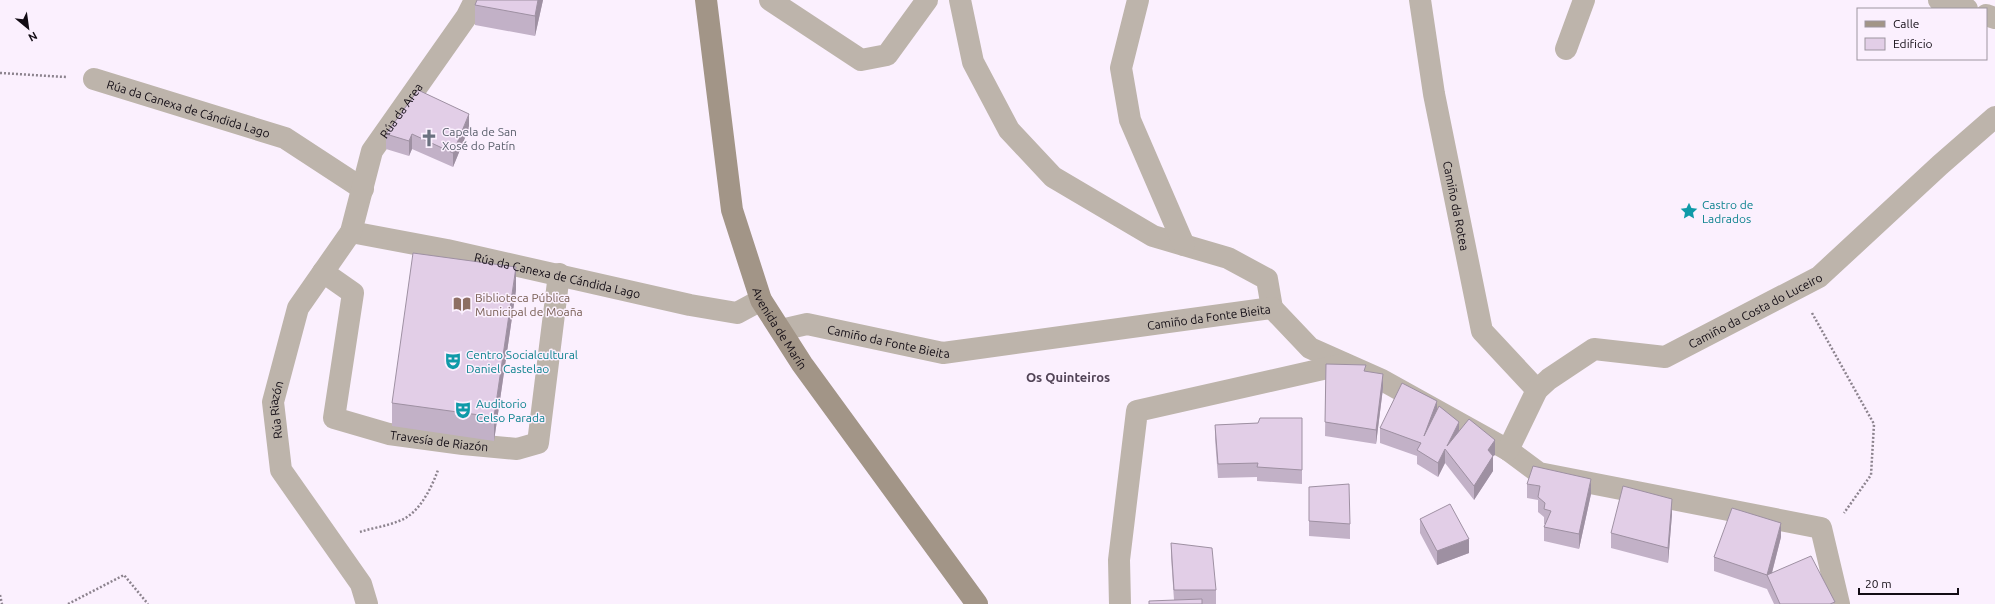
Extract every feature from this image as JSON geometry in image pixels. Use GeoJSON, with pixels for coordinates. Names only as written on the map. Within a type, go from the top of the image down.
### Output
{"type":"FeatureCollection","features":[{"type":"Feature","properties":{"kind":"main road","name":"Avenida de Marín"},"geometry":{"type":"LineString","coordinates":[[706,0],[732,210],[761,300],[802,364],[977,604]]}},
{"type":"Feature","properties":{"kind":"street","name":"Rúa da Area"},"geometry":{"type":"LineString","coordinates":[[351,232],[372,151],[467,16],[475,0]]}},
{"type":"Feature","properties":{"kind":"street"},"geometry":{"type":"LineString","coordinates":[[770,0],[861,60],[887,55],[927,0]]}},
{"type":"Feature","properties":{"kind":"street"},"geometry":{"type":"LineString","coordinates":[[960,0],[973,62],[1009,130],[1053,178],[1153,236],[1228,258],[1267,279],[1272,308]]}},
{"type":"Feature","properties":{"kind":"street"},"geometry":{"type":"LineString","coordinates":[[1138,0],[1122,68],[1130,120],[1184,245]]}},
{"type":"Feature","properties":{"kind":"street","name":"Camiño da Rotea"},"geometry":{"type":"LineString","coordinates":[[1420,0],[1434,94],[1482,331],[1537,390]]}},
{"type":"Feature","properties":{"kind":"street"},"geometry":{"type":"LineString","coordinates":[[1566,49],[1584,0]]}},
{"type":"Feature","properties":{"kind":"street"},"geometry":{"type":"LineString","coordinates":[[1939,0],[1965,8]]}},
{"type":"Feature","properties":{"kind":"street","name":"Rúa da Canexa de Cándida Lago"},"geometry":{"type":"LineString","coordinates":[[94,79],[285,138],[363,189]]}},
{"type":"Feature","properties":{"kind":"street","name":"Camiño da Costa do Luceiro"},"geometry":{"type":"LineString","coordinates":[[1508,450],[1537,390],[1549,379],[1594,349],[1665,357],[1819,277],[1940,165],[1995,117]]}},
{"type":"Feature","properties":{"kind":"street","name":"Rúa da Canexa de Cándida Lago"},"geometry":{"type":"LineString","coordinates":[[351,232],[447,250],[559,274],[690,305],[737,313],[761,300]]}},
{"type":"Feature","properties":{"kind":"street","name":"Rúa Riazón"},"geometry":{"type":"LineString","coordinates":[[351,232],[298,308],[273,402],[281,470],[361,584],[367,604]]}},
{"type":"Feature","properties":{"kind":"street","name":"Travesía de Riazón"},"geometry":{"type":"LineString","coordinates":[[323,272],[353,293],[334,418],[389,434],[517,449],[538,443],[559,274]]}},
{"type":"Feature","properties":{"kind":"street","name":"Camiño da Fonte Bieita"},"geometry":{"type":"LineString","coordinates":[[781,330],[807,324],[943,353],[1272,308],[1310,348],[1382,380],[1508,450],[1539,473],[1821,528],[1839,604]]}},
{"type":"Feature","properties":{"kind":"street"},"geometry":{"type":"LineString","coordinates":[[1120,604],[1119,560],[1137,411],[1345,364]]}},
{"type":"Feature","properties":{"kind":"path","name":"Rúa da Canexa de Cándida Lago"},"geometry":{"type":"LineString","coordinates":[[0,73],[94,79]]}},
{"type":"Feature","properties":{"kind":"path"},"geometry":{"type":"LineString","coordinates":[[1798,288],[1874,424],[1871,475],[1824,542]]}},
{"type":"Feature","properties":{"kind":"path"},"geometry":{"type":"LineString","coordinates":[[332,543],[358,532],[400,521],[412,513],[434,483],[448,441]]}},
{"type":"Feature","properties":{"kind":"path"},"geometry":{"type":"LineString","coordinates":[[68,604],[124,575],[148,604]]}},
{"type":"Feature","properties":{"kind":"path"},"geometry":{"type":"LineString","coordinates":[[0,595],[2,604]]}},
{"type":"Feature","properties":{"kind":"building"},"geometry":{"type":"Polygon","coordinates":[[[477,0],[538,0],[535,16],[475,5],[477,0]]]}},
{"type":"Feature","properties":{"kind":"building","name":"Capela de San Xosé do Patín"},"geometry":{"type":"Polygon","coordinates":[[[418,90],[469,114],[453,153],[412,134],[409,141],[386,134],[418,90]]]}},
{"type":"Feature","properties":{"kind":"building","name":"Centro Socialcultural Daniel Castelao"},"geometry":{"type":"Polygon","coordinates":[[[413,253],[516,267],[494,417],[392,403],[413,253]]]}},
{"type":"Feature","properties":{"kind":"building"},"geometry":{"type":"Polygon","coordinates":[[[1326,364],[1366,365],[1364,371],[1383,374],[1376,430],[1325,422],[1326,364]]]}},
{"type":"Feature","properties":{"kind":"building"},"geometry":{"type":"Polygon","coordinates":[[[1402,383],[1437,401],[1424,436],[1439,406],[1459,422],[1447,446],[1469,419],[1495,440],[1488,450],[1493,456],[1474,486],[1445,449],[1438,463],[1417,450],[1421,443],[1380,428],[1402,383]]]}},
{"type":"Feature","properties":{"kind":"building"},"geometry":{"type":"Polygon","coordinates":[[[1260,418],[1302,418],[1302,470],[1257,467],[1258,463],[1218,464],[1215,425],[1258,423],[1260,418]]]}},
{"type":"Feature","properties":{"kind":"building"},"geometry":{"type":"Polygon","coordinates":[[[1533,466],[1591,479],[1579,534],[1544,527],[1551,511],[1544,509],[1545,503],[1538,497],[1540,486],[1527,484],[1533,466]]]}},
{"type":"Feature","properties":{"kind":"building"},"geometry":{"type":"Polygon","coordinates":[[[1349,484],[1350,524],[1309,521],[1309,487],[1349,484]]]}},
{"type":"Feature","properties":{"kind":"building"},"geometry":{"type":"Polygon","coordinates":[[[1623,486],[1672,499],[1668,548],[1611,533],[1623,486]]]}},
{"type":"Feature","properties":{"kind":"building"},"geometry":{"type":"Polygon","coordinates":[[[1450,504],[1469,539],[1437,551],[1420,519],[1450,504]]]}},
{"type":"Feature","properties":{"kind":"building"},"geometry":{"type":"Polygon","coordinates":[[[1732,508],[1781,523],[1767,575],[1714,557],[1732,508]]]}},
{"type":"Feature","properties":{"kind":"building"},"geometry":{"type":"Polygon","coordinates":[[[1171,543],[1212,548],[1216,590],[1174,590],[1171,543]]]}},
{"type":"Feature","properties":{"kind":"building"},"geometry":{"type":"Polygon","coordinates":[[[1811,556],[1835,602],[1830,604],[1780,604],[1767,575],[1811,556]]]}},
{"type":"Feature","properties":{"kind":"building"},"geometry":{"type":"Polygon","coordinates":[[[1202,599],[1202,604],[1149,604],[1149,601],[1202,599]]]}},
{"type":"Feature","properties":{"kind":"place","name":"Capela de San Xosé do Patín"},"geometry":{"type":"Point","coordinates":[429,138]}},
{"type":"Feature","properties":{"kind":"place","name":"Castro de Ladrados"},"geometry":{"type":"Point","coordinates":[1689,211]}},
{"type":"Feature","properties":{"kind":"place","name":"Biblioteca Pública Municipal de Moaña"},"geometry":{"type":"Point","coordinates":[462,304]}},
{"type":"Feature","properties":{"kind":"place","name":"Centro Socialcultural Daniel Castelao"},"geometry":{"type":"Point","coordinates":[453,361]}},
{"type":"Feature","properties":{"kind":"place","name":"Auditorio Celso Parada"},"geometry":{"type":"Point","coordinates":[463,410]}},
{"type":"Feature","properties":{"kind":"district","name":"Os Quinteiros"},"geometry":{"type":"Point","coordinates":[1068,377]}}]}
